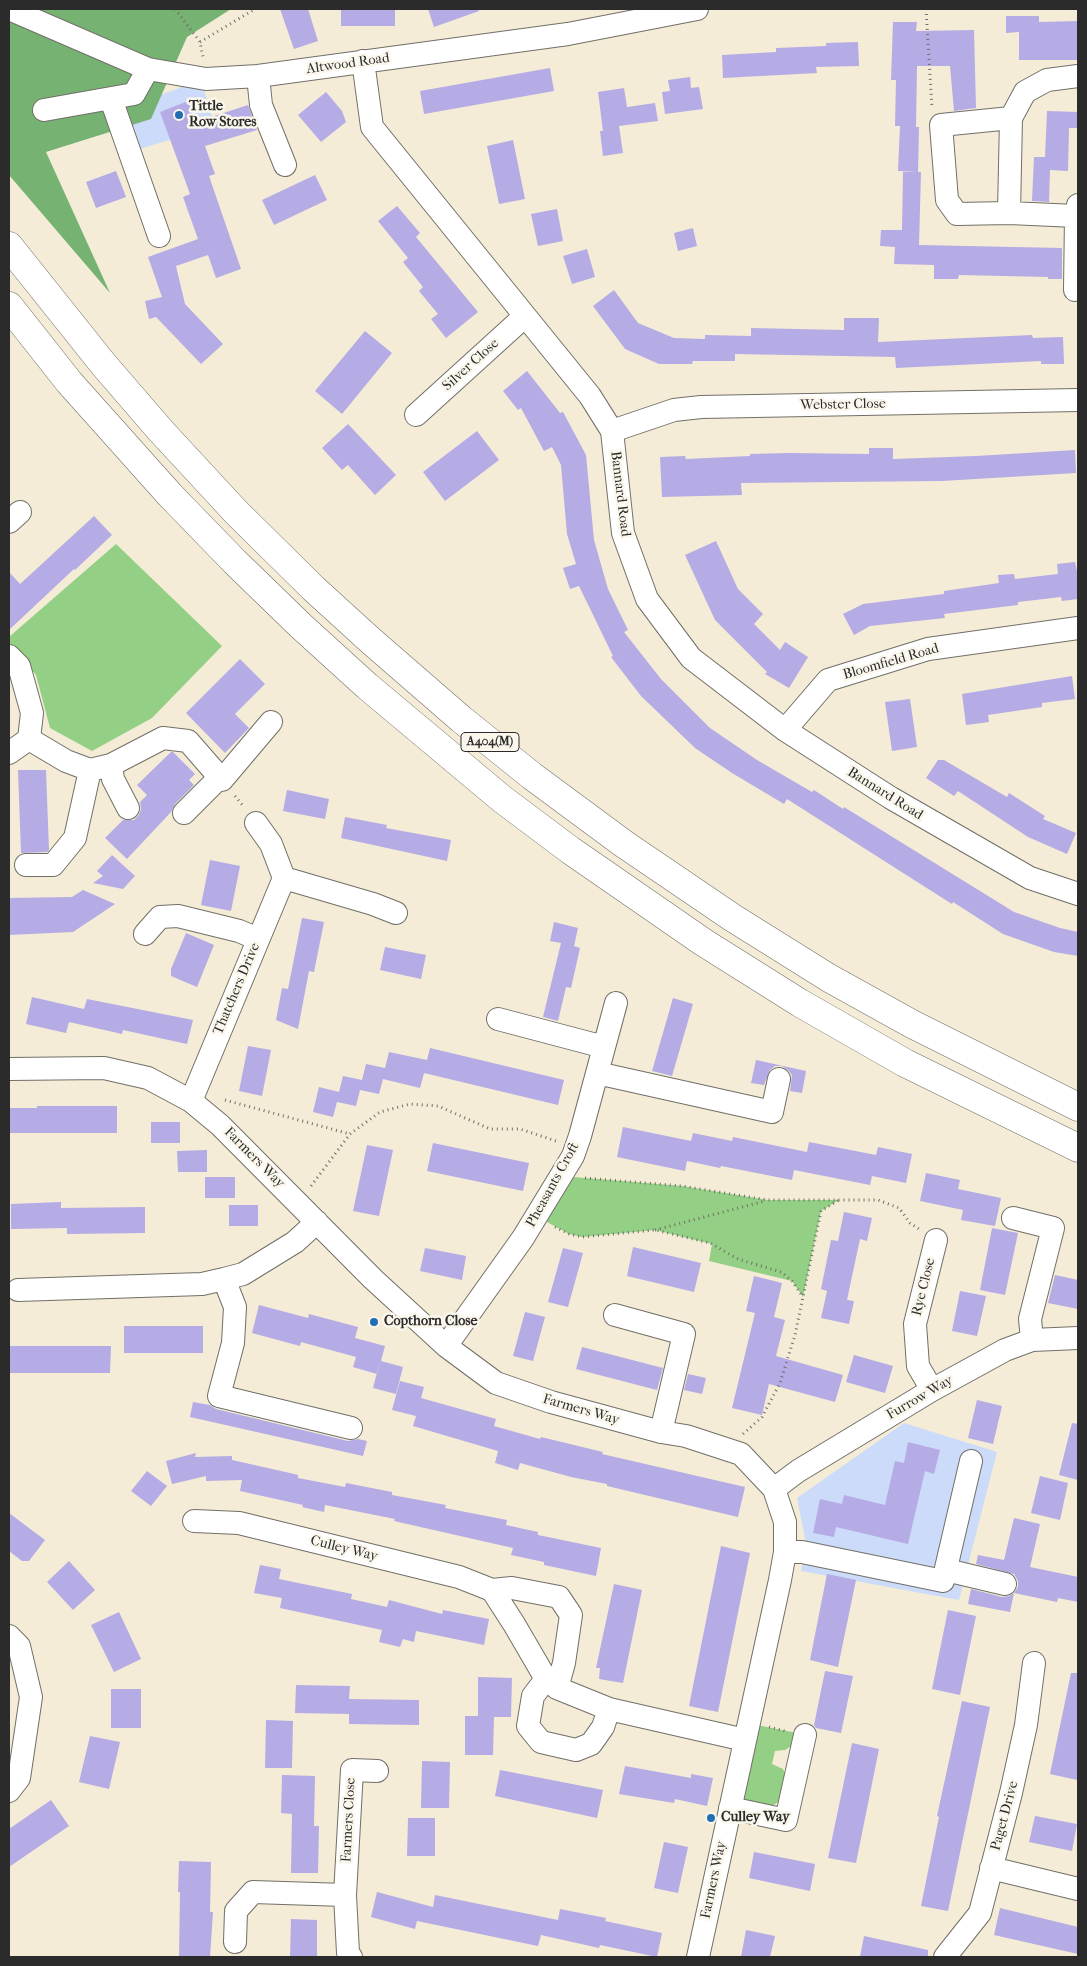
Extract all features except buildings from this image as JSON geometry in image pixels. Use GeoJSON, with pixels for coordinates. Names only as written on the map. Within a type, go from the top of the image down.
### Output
{"type":"FeatureCollection","features":[{"type":"Feature","properties":{"kind":"highway","name":"A404(M)"},"geometry":{"type":"LineString","coordinates":[[9,246],[110,372],[161,431],[236,512],[327,601],[461,718],[532,776],[624,844],[732,918],[828,978],[912,1024],[1078,1107]]}},
{"type":"Feature","properties":{"kind":"highway","name":"A404(M)"},"geometry":{"type":"LineString","coordinates":[[9,306],[69,382],[170,495],[236,562],[301,626],[367,686],[502,799],[570,850],[703,942],[800,1003],[905,1063],[1078,1148]]}},
{"type":"Feature","properties":{"kind":"street","name":"Altwood Road"},"geometry":{"type":"LineString","coordinates":[[9,9],[148,69],[206,79],[258,76],[568,34],[697,9]]}},
{"type":"Feature","properties":{"kind":"street","name":"Bannard Road"},"geometry":{"type":"LineString","coordinates":[[363,61],[372,127],[590,396],[612,431],[623,533],[647,599],[691,658],[785,730],[891,798],[1030,878],[1078,894]]}},
{"type":"Feature","properties":{"kind":"street"},"geometry":{"type":"LineString","coordinates":[[44,110],[134,94],[148,69]]}},
{"type":"Feature","properties":{"kind":"street"},"geometry":{"type":"LineString","coordinates":[[258,76],[261,105],[285,164]]}},
{"type":"Feature","properties":{"kind":"street"},"geometry":{"type":"LineString","coordinates":[[1009,213],[1012,118],[1025,92],[1047,80],[1078,76]]}},
{"type":"Feature","properties":{"kind":"street"},"geometry":{"type":"LineString","coordinates":[[111,99],[159,236]]}},
{"type":"Feature","properties":{"kind":"street"},"geometry":{"type":"LineString","coordinates":[[1012,118],[941,125],[946,200],[957,214],[1077,210],[1075,290]]}},
{"type":"Feature","properties":{"kind":"street","name":"Silver Close"},"geometry":{"type":"LineString","coordinates":[[416,414],[525,316]]}},
{"type":"Feature","properties":{"kind":"street","name":"Webster Close"},"geometry":{"type":"LineString","coordinates":[[612,431],[674,410],[700,407],[1078,400]]}},
{"type":"Feature","properties":{"kind":"street","name":"Bloomfield Road"},"geometry":{"type":"LineString","coordinates":[[785,730],[828,680],[928,649],[1078,628]]}},
{"type":"Feature","properties":{"kind":"street"},"geometry":{"type":"LineString","coordinates":[[9,656],[19,666],[32,713],[29,739]]}},
{"type":"Feature","properties":{"kind":"street"},"geometry":{"type":"LineString","coordinates":[[184,813],[221,779],[271,722]]}},
{"type":"Feature","properties":{"kind":"street"},"geometry":{"type":"LineString","coordinates":[[26,866],[54,865],[75,838],[100,767],[163,738],[188,741],[221,779]]}},
{"type":"Feature","properties":{"kind":"street"},"geometry":{"type":"LineString","coordinates":[[9,752],[29,739]]}},
{"type":"Feature","properties":{"kind":"street"},"geometry":{"type":"LineString","coordinates":[[29,739],[66,761],[100,767],[113,779],[128,808]]}},
{"type":"Feature","properties":{"kind":"street"},"geometry":{"type":"LineString","coordinates":[[256,823],[271,844],[284,878],[373,904],[396,913]]}},
{"type":"Feature","properties":{"kind":"street","name":"Thatchers Drive"},"geometry":{"type":"LineString","coordinates":[[193,1094],[284,878]]}},
{"type":"Feature","properties":{"kind":"street"},"geometry":{"type":"LineString","coordinates":[[146,934],[160,917],[178,916],[238,931],[258,939]]}},
{"type":"Feature","properties":{"kind":"street","name":"Pheasants Croft"},"geometry":{"type":"LineString","coordinates":[[446,1346],[523,1238],[561,1176],[576,1147],[616,1003]]}},
{"type":"Feature","properties":{"kind":"street"},"geometry":{"type":"LineString","coordinates":[[498,1019],[604,1047]]}},
{"type":"Feature","properties":{"kind":"street","name":"Farmers Way"},"geometry":{"type":"LineString","coordinates":[[9,1069],[104,1068],[148,1078],[193,1094],[220,1125],[374,1279],[446,1346],[496,1383],[551,1402],[661,1432],[686,1436],[741,1454],[774,1489],[786,1522],[780,1580],[698,1957]]}},
{"type":"Feature","properties":{"kind":"street"},"geometry":{"type":"LineString","coordinates":[[597,1074],[772,1112],[779,1079]]}},
{"type":"Feature","properties":{"kind":"street"},"geometry":{"type":"LineString","coordinates":[[1013,1218],[1053,1228],[1030,1319],[1032,1340]]}},
{"type":"Feature","properties":{"kind":"street"},"geometry":{"type":"LineString","coordinates":[[18,1290],[202,1284],[224,1279],[243,1274],[295,1242],[317,1222]]}},
{"type":"Feature","properties":{"kind":"street","name":"Rye Close"},"geometry":{"type":"LineString","coordinates":[[932,1390],[918,1366],[915,1324],[936,1240]]}},
{"type":"Feature","properties":{"kind":"street"},"geometry":{"type":"LineString","coordinates":[[224,1279],[235,1307],[233,1343],[219,1396],[352,1428]]}},
{"type":"Feature","properties":{"kind":"street"},"geometry":{"type":"LineString","coordinates":[[615,1315],[684,1334],[661,1432]]}},
{"type":"Feature","properties":{"kind":"street","name":"Furrow Way"},"geometry":{"type":"LineString","coordinates":[[774,1489],[798,1471],[932,1390],[1005,1350],[1032,1340],[1078,1338]]}},
{"type":"Feature","properties":{"kind":"street"},"geometry":{"type":"LineString","coordinates":[[784,1552],[802,1552],[943,1581],[971,1461]]}},
{"type":"Feature","properties":{"kind":"street","name":"Culley Way"},"geometry":{"type":"LineString","coordinates":[[194,1521],[239,1523],[459,1577],[492,1590],[512,1588],[559,1597],[571,1615],[564,1664],[551,1683],[532,1696],[528,1726],[541,1742],[576,1750],[591,1744],[603,1727],[609,1709]]}},
{"type":"Feature","properties":{"kind":"street"},"geometry":{"type":"LineString","coordinates":[[946,1570],[1005,1584]]}},
{"type":"Feature","properties":{"kind":"street"},"geometry":{"type":"LineString","coordinates":[[492,1590],[551,1683],[609,1709],[746,1732]]}},
{"type":"Feature","properties":{"kind":"street"},"geometry":{"type":"LineString","coordinates":[[9,1636],[18,1646],[31,1697],[14,1784]]}},
{"type":"Feature","properties":{"kind":"street","name":"Paget Drive"},"geometry":{"type":"LineString","coordinates":[[945,1957],[980,1912],[1012,1793],[1026,1725],[1034,1663]]}},
{"type":"Feature","properties":{"kind":"street"},"geometry":{"type":"LineString","coordinates":[[730,1808],[786,1820],[805,1735]]}},
{"type":"Feature","properties":{"kind":"street","name":"Farmers Close"},"geometry":{"type":"LineString","coordinates":[[351,1957],[348,1953],[346,1895],[352,1770],[377,1771]]}},
{"type":"Feature","properties":{"kind":"street"},"geometry":{"type":"LineString","coordinates":[[991,1868],[1078,1889]]}},
{"type":"Feature","properties":{"kind":"street"},"geometry":{"type":"LineString","coordinates":[[235,1942],[236,1911],[253,1892],[346,1895]]}},
{"type":"Feature","properties":{"kind":"path"},"geometry":{"type":"LineString","coordinates":[[175,9],[200,42],[256,9]]}},
{"type":"Feature","properties":{"kind":"path"},"geometry":{"type":"LineString","coordinates":[[926,9],[932,108],[941,125]]}},
{"type":"Feature","properties":{"kind":"path"},"geometry":{"type":"LineString","coordinates":[[221,779],[256,823]]}},
{"type":"Feature","properties":{"kind":"path"},"geometry":{"type":"LineString","coordinates":[[193,1094],[217,1098],[350,1134]]}},
{"type":"Feature","properties":{"kind":"path"},"geometry":{"type":"LineString","coordinates":[[295,1200],[310,1188],[350,1134],[380,1112],[410,1104],[438,1106],[490,1129],[520,1129],[576,1147]]}},
{"type":"Feature","properties":{"kind":"path"},"geometry":{"type":"LineString","coordinates":[[561,1176],[682,1186],[768,1200],[878,1200],[899,1208],[910,1223],[936,1240]]}},
{"type":"Feature","properties":{"kind":"path"},"geometry":{"type":"LineString","coordinates":[[536,1216],[569,1234],[582,1237],[654,1230],[768,1200]]}},
{"type":"Feature","properties":{"kind":"path"},"geometry":{"type":"LineString","coordinates":[[726,1449],[762,1417],[780,1383],[795,1335],[822,1211],[839,1200]]}},
{"type":"Feature","properties":{"kind":"path"},"geometry":{"type":"LineString","coordinates":[[654,1230],[710,1243],[738,1259],[781,1272],[792,1281],[803,1297]]}},
{"type":"Feature","properties":{"kind":"path"},"geometry":{"type":"LineString","coordinates":[[746,1732],[805,1735]]}},
{"type":"Feature","properties":{"kind":"shaded area"},"geometry":{"type":"Polygon","coordinates":[[[190,84],[204,91],[215,126],[133,151],[120,110],[190,84]]]}},
{"type":"Feature","properties":{"kind":"shaded area"},"geometry":{"type":"Polygon","coordinates":[[[904,1423],[997,1452],[959,1600],[801,1571],[806,1544],[797,1498],[904,1423]]]}},
{"type":"Feature","properties":{"kind":"green space"},"geometry":{"type":"Polygon","coordinates":[[[9,9],[231,9],[187,37],[151,119],[46,152],[110,293],[9,175],[9,9]]]}},
{"type":"Feature","properties":{"kind":"green space"},"geometry":{"type":"Polygon","coordinates":[[[116,544],[222,646],[152,718],[92,751],[50,728],[36,675],[9,642],[9,637],[116,544]]]}},
{"type":"Feature","properties":{"kind":"green space"},"geometry":{"type":"Polygon","coordinates":[[[561,1176],[682,1186],[768,1200],[839,1200],[821,1211],[803,1297],[792,1281],[709,1261],[712,1244],[655,1230],[582,1237],[569,1234],[536,1216],[561,1176]]]}},
{"type":"Feature","properties":{"kind":"green space"},"geometry":{"type":"Polygon","coordinates":[[[757,1725],[797,1733],[793,1745],[785,1750],[775,1751],[772,1764],[783,1769],[787,1779],[780,1801],[770,1807],[748,1803],[741,1795],[757,1725]]]}},
{"type":"Feature","properties":{"kind":"place","name":"Tittle Row Stores"},"geometry":{"type":"Point","coordinates":[179,115]}},
{"type":"Feature","properties":{"kind":"place","name":"Copthorn Close"},"geometry":{"type":"Point","coordinates":[374,1322]}},
{"type":"Feature","properties":{"kind":"place","name":"Culley Way"},"geometry":{"type":"Point","coordinates":[711,1818]}}]}
